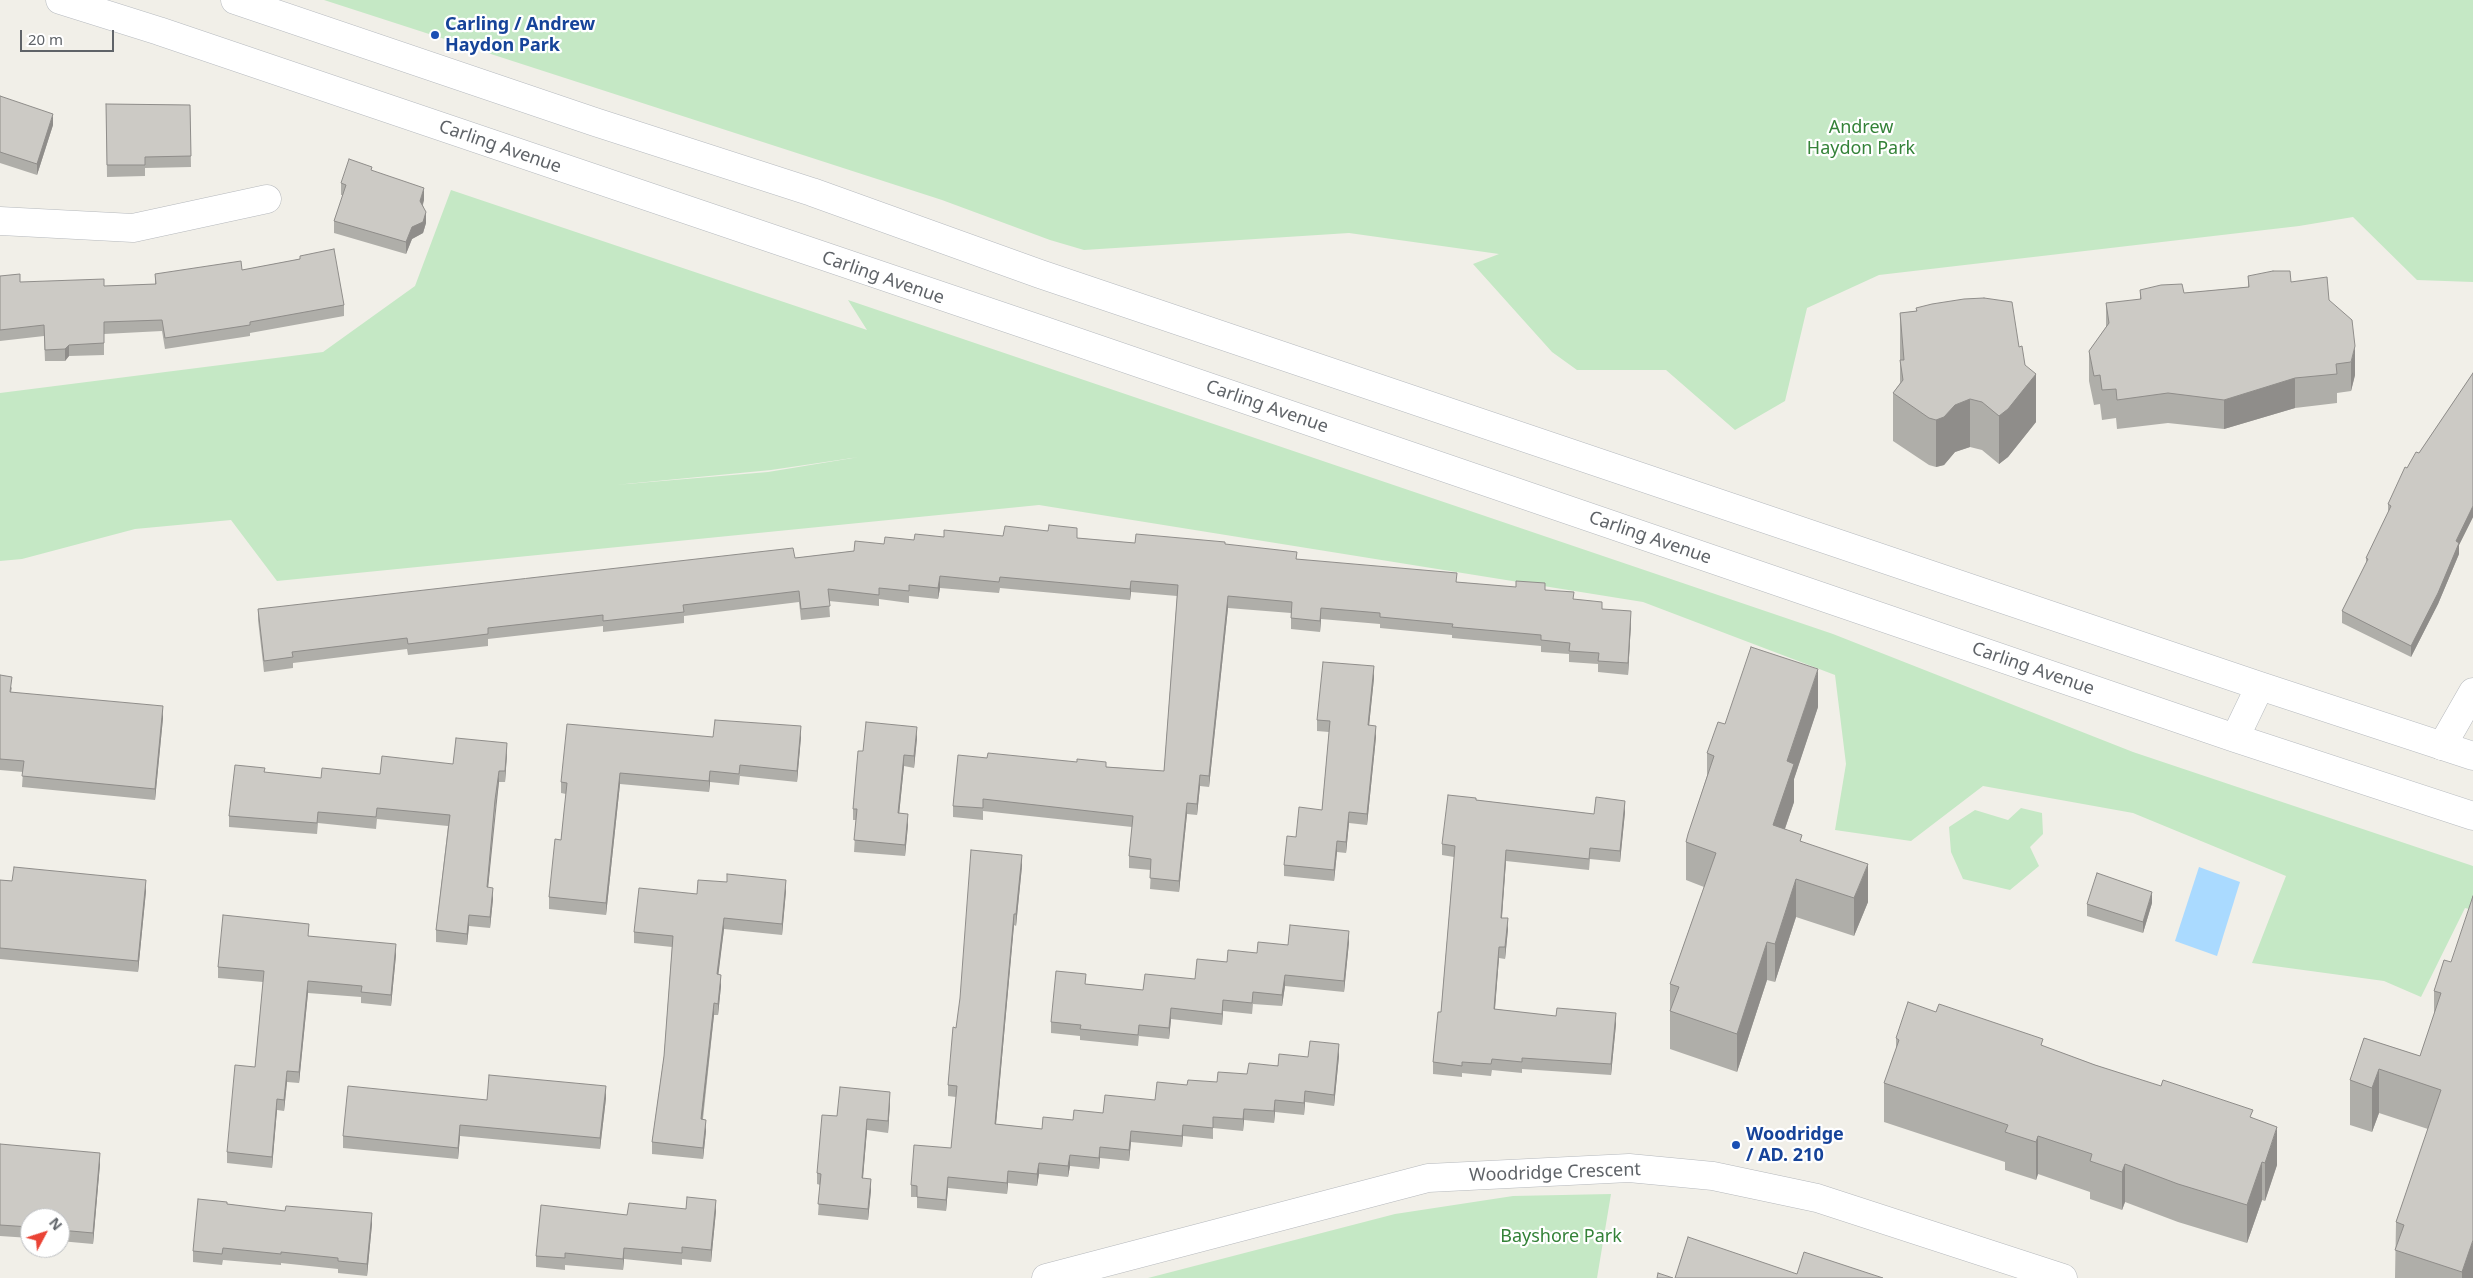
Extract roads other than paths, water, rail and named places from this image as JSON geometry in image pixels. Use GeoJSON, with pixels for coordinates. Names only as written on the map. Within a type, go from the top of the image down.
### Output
{"type":"FeatureCollection","features":[{"type":"Feature","properties":{"kind":"main road","name":"Carling Avenue"},"geometry":{"type":"LineString","coordinates":[[60,0],[159,31],[1044,331],[2235,738],[2473,816]]}},
{"type":"Feature","properties":{"kind":"main road"},"geometry":{"type":"LineString","coordinates":[[235,0],[594,122],[812,192],[1040,274],[2260,686],[2473,756]]}},
{"type":"Feature","properties":{"kind":"main road"},"geometry":{"type":"LineString","coordinates":[[0,220],[133,228],[267,199]]}},
{"type":"Feature","properties":{"kind":"main road"},"geometry":{"type":"LineString","coordinates":[[2235,738],[2260,686]]}},
{"type":"Feature","properties":{"kind":"main road"},"geometry":{"type":"LineString","coordinates":[[2442,746],[2473,692]]}},
{"type":"Feature","properties":{"kind":"main road","name":"Woodridge Crescent"},"geometry":{"type":"LineString","coordinates":[[1046,1278],[1428,1178],[1629,1168],[1712,1176],[1817,1198],[2063,1278]]}},
{"type":"Feature","properties":{"kind":"water"},"geometry":{"type":"Polygon","coordinates":[[[2199,867],[2240,882],[2217,956],[2175,941],[2199,867]]]}},
{"type":"Feature","properties":{"kind":"place","name":"Carling / Andrew Haydon Park"},"geometry":{"type":"Point","coordinates":[435,35]}},
{"type":"Feature","properties":{"kind":"place","name":"Woodridge / AD. 210"},"geometry":{"type":"Point","coordinates":[1736,1145]}},
{"type":"Feature","properties":{"kind":"park label","name":"Andrew Haydon Park"},"geometry":{"type":"Point","coordinates":[1861,138]}},
{"type":"Feature","properties":{"kind":"park label","name":"Bayshore Park"},"geometry":{"type":"Point","coordinates":[1561,1237]}}]}
